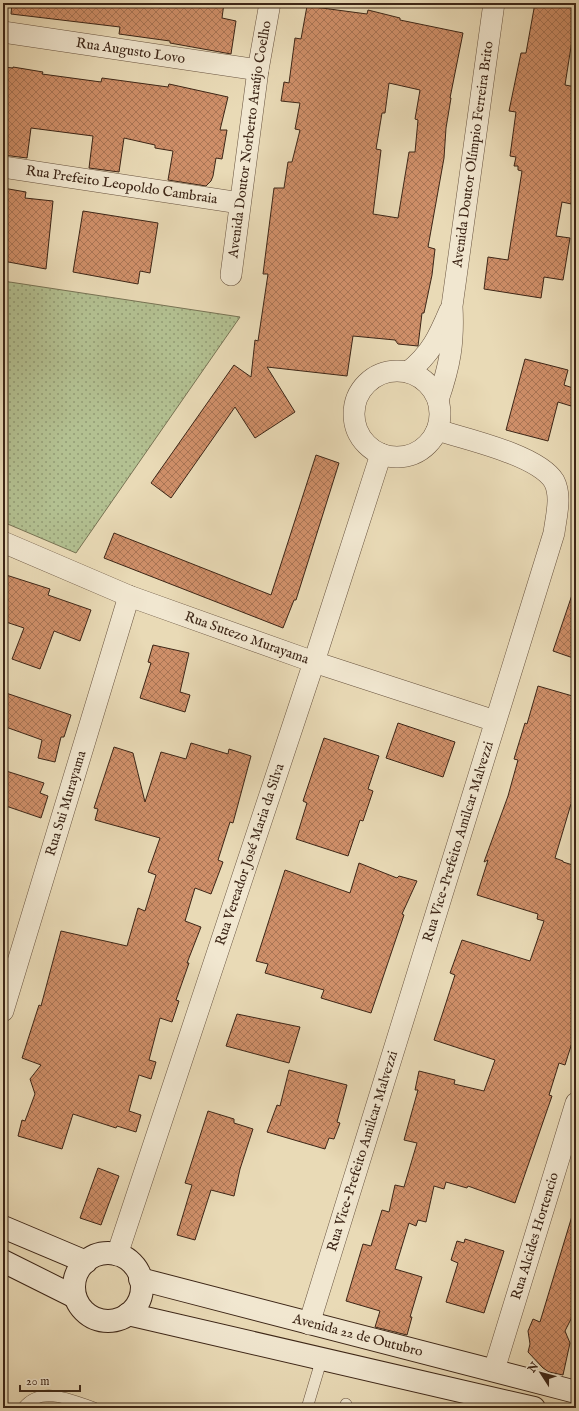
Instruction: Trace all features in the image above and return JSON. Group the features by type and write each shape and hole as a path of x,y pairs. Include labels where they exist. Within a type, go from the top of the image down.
{"street":[{"name":"Avenida Doutor Norberto Araújo Coelho","path":"231,275 258,70 270,3"},
{"name":"Avenida Doutor Olímpio Ferreira Brito","path":"438,400 452,353 452,306 494,3"},
{"name":"Rua Augusto Lovo","path":"3,32 258,70"},
{"name":"Rua Prefeito Leopoldo Cambraia","path":"3,166 240,203"},
{"name":"Avenida Doutor Olímpio Ferreira Brito","path":"408,372 425,357 432,348 452,306"},
{"path":"393,370 408,372 421,377 432,388 438,400 440,415 437,430 430,441 420,450 408,455 394,457 381,454 369,446 360,435 355,422 354,407 359,394 368,382 380,374 393,370"},
{"name":"Rua Vice-Prefeito Amilcar Malvezzi","path":"309,1324 554,533 558,497 554,482 544,470 520,457 437,430"},
{"name":"Rua Vereador José Maria da Silva","path":"118,1255 314,662 381,454"},
{"name":"Rua Sutezo Murayama","path":"3,542 129,596 314,662 495,721"},
{"name":"Rua Sui Murayama","path":"3,1011 129,596"},
{"name":"Rua Alcides Hortencio","path":"494,1370 576,1103"},
{"path":"3,1227 86,1262"},
{"path":"104,1254 118,1255 130,1261 140,1279 140,1295 138,1302 128,1314 112,1321 95,1318 85,1312 75,1297 74,1286 77,1274 86,1262 104,1254"},
{"path":"3,1261 75,1297"},
{"name":"Avenida 22 de Outubro","path":"140,1279 576,1392"},
{"name":"Avenida 22 de Outubro","path":"128,1314 322,1358 474,1401 534,1408"}],"lane":[{"path":"308,1408 322,1358"},
{"path":"23,1408 32,1399 43,1395 71,1400 94,1408"}],"green space":[{"path":"3,281 240,317 76,553 3,522"}],"building":[{"path":"12,3 224,3 222,18 236,21 231,54 170,43 170,41 119,34 120,27 11,14"},
{"path":"535,3 575,3 573,14 576,15 565,85 576,87 576,205 562,202 556,236 570,238 563,280 544,277 541,298 484,289 488,257 508,260 522,171 518,170 518,166 514,166 516,157 510,156 516,112 509,111 521,53 526,53"},
{"path":"307,6 367,14 368,10 400,18 400,20 463,33 450,98 444,158 428,247 435,249 432,275 424,313 422,313 418,346 398,344 395,340 353,336 347,376 267,367 295,412 255,438 235,407 171,498 151,483 234,365 251,377 255,340 258,341 268,274 263,274 274,188 284,188 288,162 292,162 300,130 295,129 300,103 281,101 284,82 289,83 295,38 301,39","holes":["389,83 420,90 415,119 418,120 415,152 409,152 398,218 373,214 381,150 376,149 382,113 385,113"]},
{"path":"3,67 13,67 43,72 42,74 101,82 102,78 168,87 169,84 228,97 220,130 227,130 222,159 216,158 213,176 211,181 206,186 168,180 173,151 155,148 155,145 124,138 119,172 89,168 93,136 31,128 27,158 3,155"},
{"path":"3,188 26,192 25,198 53,201 46,269 3,261"},
{"path":"83,211 158,223 150,273 140,271 138,284 73,272"},
{"path":"525,359 568,370 564,385 576,389 571,406 558,402 548,441 506,430"},
{"path":"316,455 339,463 296,600 294,600 283,628 104,558 114,533 271,595"},
{"path":"3,574 50,589 48,595 91,610 80,641 54,631 40,669 12,659 24,628 3,621"},
{"path":"573,592 576,593 576,659 553,651"},
{"path":"153,645 189,653 180,692 190,695 185,712 140,698 151,663 148,662"},
{"path":"538,686 576,697 576,806 571,804 555,858 576,866 576,1030 565,1065 559,1063 549,1095 552,1096 515,1203 468,1186 467,1188 446,1182 444,1189 434,1186 426,1222 418,1220 416,1226 409,1223 395,1269 422,1277 410,1317 412,1317 407,1335 375,1327 380,1311 346,1301 363,1244 371,1246 382,1210 389,1212 395,1185 404,1187 417,1143 404,1140 418,1090 415,1090 419,1071 455,1080 454,1084 484,1091 495,1060 434,1040 455,975 450,973 462,940 530,961 544,921 537,919 538,914 477,895 488,860 484,862 508,796 518,760 514,759 525,723 527,724"},
{"path":"3,692 71,715 64,737 61,737 55,762 38,758 42,740 3,726"},
{"path":"398,723 455,742 443,777 386,758"},
{"path":"324,738 379,756 368,789 373,791 363,821 360,820 348,856 296,839 307,803 303,801"},
{"path":"191,743 228,754 229,749 251,756 233,823 230,822 218,860 223,862 211,894 195,888 185,921 201,927 187,963 189,963 176,1000 179,1001 172,1022 160,1018 149,1060 156,1062 151,1079 139,1075 129,1111 141,1115 136,1132 117,1126 116,1128 73,1114 62,1149 18,1136 22,1120 25,1121 35,1094 30,1079 41,1065 22,1058 39,1005 41,1006 61,931 127,946 138,908 145,911 156,875 148,872 160,838 95,820 98,809 94,808 114,747 133,753 145,802 161,752 186,759"},
{"path":"3,770 44,783 40,793 48,796 41,818 3,805"},
{"path":"359,863 397,878 399,876 417,881 402,914 404,915 371,1013 321,998 324,990 265,973 268,964 256,961 285,870 350,893"},
{"path":"237,1014 300,1027 289,1063 226,1046"},
{"path":"289,1070 347,1085 337,1122 340,1123 334,1139 329,1138 325,1149 267,1132 277,1105 280,1106"},
{"path":"208,1111 234,1119 234,1123 253,1129 240,1169 234,1196 211,1190 195,1240 177,1235 192,1185 185,1183"},
{"path":"98,1168 119,1176 101,1225 80,1218"},
{"path":"572,1216 576,1217 576,1309 565,1331 570,1343 563,1375 549,1372 543,1368 528,1352 530,1344 528,1331 533,1319 540,1322"},
{"path":"465,1239 504,1251 484,1313 446,1302 458,1263 451,1260 457,1241 464,1243"}]}
